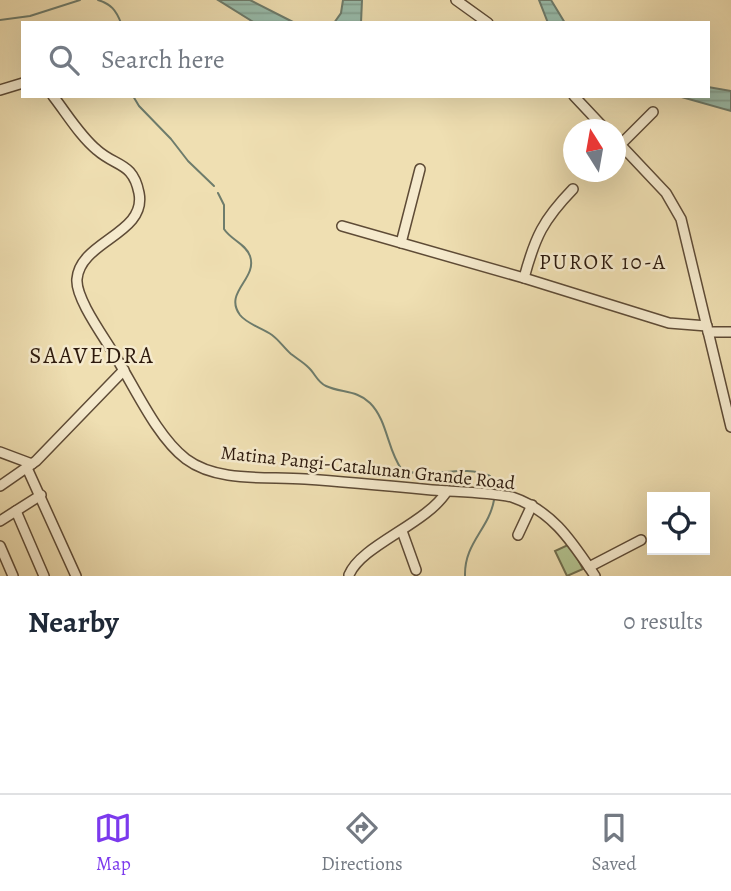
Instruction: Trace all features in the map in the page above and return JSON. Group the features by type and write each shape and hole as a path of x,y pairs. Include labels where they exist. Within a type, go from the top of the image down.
{"street":[{"path":"456,0 485,21"},
{"path":"0,90 21,84"},
{"name":"Matina Pangi-Catalunan Grande Road","path":"55,98 97,150 129,169 139,191 140,204 136,215 91,254 77,280 84,303 177,452 188,461 231,475 499,495 532,505 561,528 592,572"},
{"path":"576,98 596,119"},
{"path":"626,136 653,112"},
{"path":"626,151 666,193 684,228 731,427"},
{"path":"401,243 420,169"},
{"path":"524,278 538,233 551,213 573,189"},
{"path":"342,226 669,323 731,332"},
{"path":"0,486 30,466 124,370"},
{"path":"0,452 30,466 76,576"},
{"path":"349,575 360,559 402,531 439,502 447,491"},
{"path":"0,521 41,495"},
{"path":"518,535 532,505"},
{"path":"16,511 44,576"},
{"path":"402,531 415,570"},
{"path":"592,572 641,540"},
{"path":"1,550 13,576"}],"green space":[{"path":"570,544 583,569 567,576 555,551"}],"shaded area":[{"path":"218,0 250,0 291,21 252,21"},
{"path":"343,0 362,0 361,21 335,21 341,13"},
{"path":"539,0 551,0 564,21 547,21"},
{"path":"710,87 731,91 731,111 685,98 710,98"}],"waterway":[{"path":"0,20 30,16 80,0"},
{"path":"98,0 113,8 120,21"},
{"path":"134,98 188,161 214,186"},
{"path":"218,193 224,205 224,229 250,256 249,272 236,299 240,315 275,337 323,384 360,396 370,403 380,418 402,470 413,473 479,472 490,476 494,488"},
{"path":"465,576 468,554 494,500"}],"district":[{"name":"PUROK 10-A","path":"603,262"},
{"name":"SAAVEDRA","path":"92,355"}]}
